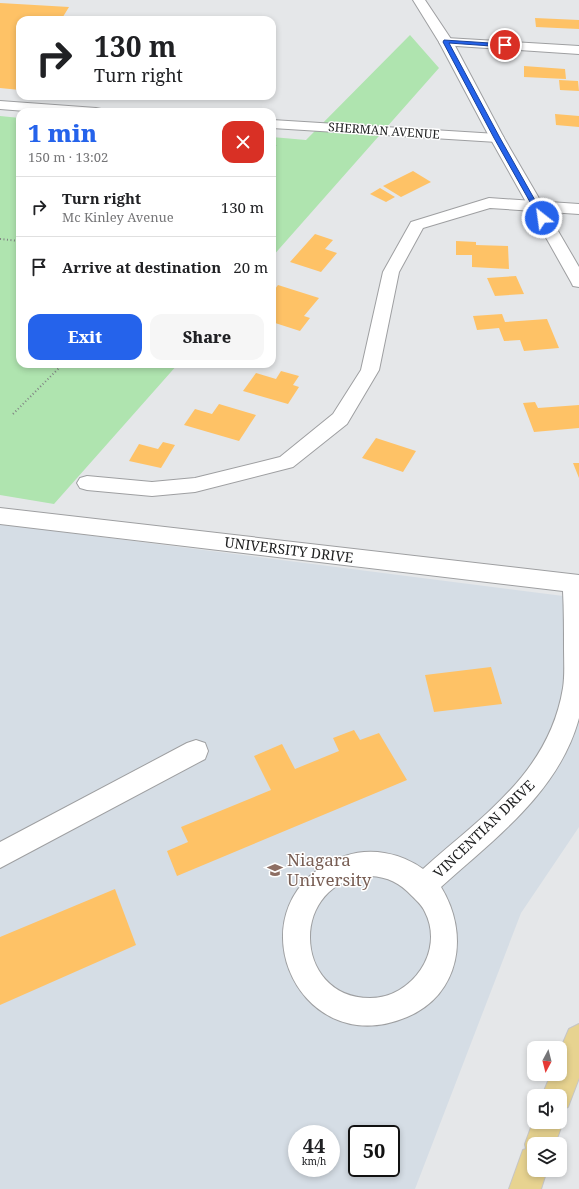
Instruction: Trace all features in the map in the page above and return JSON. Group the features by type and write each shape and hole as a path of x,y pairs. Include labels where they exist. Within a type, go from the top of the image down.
{"main road":[{"path":"560,1089 579,1039"},
{"path":"524,1189 528,1177"}],"street":[{"path":"419,0 446,42 497,138 579,282"},
{"path":"446,42 579,50"},
{"path":"0,106 32,108"},
{"name":"SHERMAN AVENUE","path":"276,124 497,138"},
{"path":"87,483 152,489 195,485 286,462 340,419 370,370 391,272 417,225 489,203 579,208"},
{"name":"UNIVERSITY DRIVE","path":"0,516 577,584"},
{"name":"VINCENTIAN DRIVE","path":"422,887 521,798 540,774 555,750 565,725 574,688 576,665 577,584"},
{"path":"0,856 196,751"},
{"name":"VINCENTIAN DRIVE","path":"359,864 382,865 404,873 422,887 436,906 444,928 444,951 438,973 424,992 404,1005 381,1012 356,1010 333,1001 314,985 301,964 294,941 296,918 304,898 318,881 338,869 359,864"}],"path":[{"path":"0,239 16,240"},
{"path":"13,414 59,368"}],"shaded area":[{"name":"Niagara University","path":"0,524 579,598 579,827 521,913 415,1189 0,1189"}],"green space":[{"path":"410,35 439,68 276,252 276,137 306,140"},
{"path":"0,116 16,118 16,368 174,368 54,504 0,495"}],"building":[{"path":"0,3 69,7 63,16 16,16 16,90 0,88"},
{"path":"535,18 579,20 579,29 536,27"},
{"path":"524,66 565,69 566,79 524,77"},
{"path":"559,80 578,81 579,91 560,90"},
{"path":"555,114 579,116 579,127 556,125"},
{"path":"413,171 431,182 401,197 383,186"},
{"path":"380,188 395,197 386,202 370,194"},
{"path":"315,234 333,240 325,249 337,253 321,272 290,262"},
{"path":"456,241 476,242 476,245 508,246 509,269 472,267 472,255 456,255"},
{"path":"516,276 524,294 495,296 487,278"},
{"path":"278,285 319,298 304,316 310,318 300,331 276,323 276,288"},
{"path":"502,314 505,322 547,319 559,348 524,351 520,340 504,341 499,328 477,330 473,316"},
{"path":"281,371 299,376 293,385 299,387 288,404 243,391 256,373 276,379"},
{"path":"535,402 538,408 579,405 579,428 534,432 523,403"},
{"path":"219,404 256,415 239,441 184,425 195,409 212,414"},
{"path":"376,438 416,451 403,472 362,458"},
{"path":"163,442 175,445 161,468 129,461 139,444 158,449"},
{"path":"573,463 579,463 579,478"},
{"path":"491,667 502,704 434,712 425,675"},
{"path":"354,730 360,740 379,733 407,780 177,876 167,851 188,842 181,827 271,790 254,756 282,744 295,769 339,751 333,738"},
{"path":"115,889 136,945 0,1005 0,937"}],"place":[{"name":"Niagara University","path":"275,870"}],"route":[{"path":"505,45 446,42 542,218"}]}
